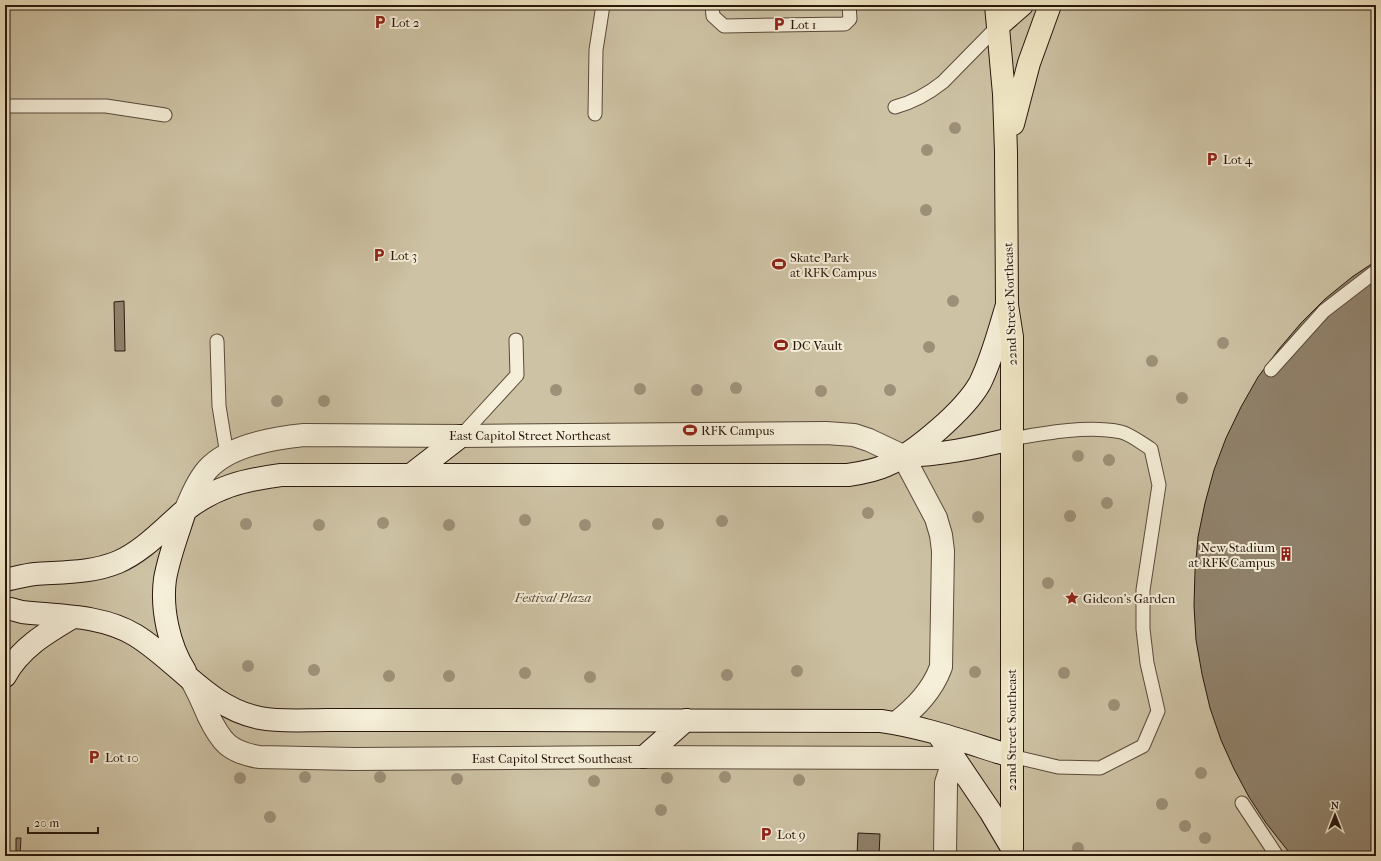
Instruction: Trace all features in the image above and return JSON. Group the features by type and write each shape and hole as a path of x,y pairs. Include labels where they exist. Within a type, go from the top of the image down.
{"main road":[{"path":"998,15 1022,5"},
{"path":"1006,152 1024,79 1050,5"},
{"name":"22nd Street Northeast","path":"998,15 1004,94 1006,152 1007,305 1012,337 1011,604"},
{"name":"East Capitol Street Northeast","path":"5,580 33,574 63,573 92,569 118,562 138,550 185,511 214,492 229,485 262,477 281,475 412,474 861,474 888,465 903,456 944,425 973,393 980,383 989,360 1007,305"},
{"name":"East Capitol Street Northeast","path":"185,511 197,484 207,470 216,462 227,455 267,441 304,435 461,436 839,433 854,435 869,440 903,456"},
{"path":"412,474 461,436"},
{"path":"896,723 925,695 938,676 942,658 942,544 939,528 926,498 903,456 922,456 959,451 1011,439"},
{"path":"185,511 172,550 165,579 164,595 168,628 173,645 179,662 192,681"},
{"name":"22nd Street Southeast","path":"1011,604 1012,852"},
{"name":"East Capitol Street Southeast","path":"5,609 106,622 127,631 145,642 212,698 243,714 260,718 277,720 881,721 896,723 938,734 1011,756"},
{"path":"5,676 13,662 31,644 72,617"},
{"name":"East Capitol Street Southeast","path":"192,681 217,734 225,743 236,751 246,755 259,757 354,759 644,757 954,758"},
{"path":"644,757 686,720"},
{"path":"938,734 990,811 1012,852"},
{"path":"945,856 946,783 954,758"}],"lane":[{"path":"595,114 596,50 603,5"},
{"path":"712,5 713,16 724,26 845,24 850,18 849,5"},
{"path":"895,107 910,103 924,96 943,82 998,15"},
{"path":"5,106 106,106 165,115"},
{"path":"1271,370 1324,311 1376,271"},
{"path":"461,436 517,375 516,340"},
{"path":"217,341 219,406 227,455"},
{"path":"1011,439 1068,431 1099,430 1123,432 1151,449 1159,485 1144,590 1144,629 1147,663 1158,711 1144,746 1100,768 1058,767 1011,756"},
{"path":"1242,804 1277,856"}],"green space":[{"name":"RFK Campus","path":"5,5 1376,5 1376,856 5,856"}],"building":[{"name":"New Stadium at RFK Campus","path":"1376,261 1376,856 1292,856 1266,823 1249,797 1221,740 1210,708 1196,640 1194,606 1198,537 1214,470 1226,438 1258,377 1301,323 1325,299 1352,277"},
{"path":"124,301 125,351 115,351 114,302"},
{"path":"858,833 880,834 879,856 857,856"},
{"path":"16,838 21,838 20,856 16,856"}],"place":[{"name":"Lot 2","path":"380,22"},
{"name":"Lot 1","path":"779,24"},
{"name":"Lot 4","path":"1212,159"},
{"name":"Lot 3","path":"379,255"},
{"name":"Skate Park at RFK Campus","path":"779,264"},
{"name":"DC Vault","path":"781,345"},
{"name":"RFK Campus","path":"690,430"},
{"name":"New Stadium at RFK Campus","path":"1286,554"},
{"name":"Gideon's Garden","path":"1072,598"},
{"name":"Lot 10","path":"94,757"},
{"name":"Lot 9","path":"766,834"}],"park label":[{"name":"Festival Plaza","path":"553,597"}]}
